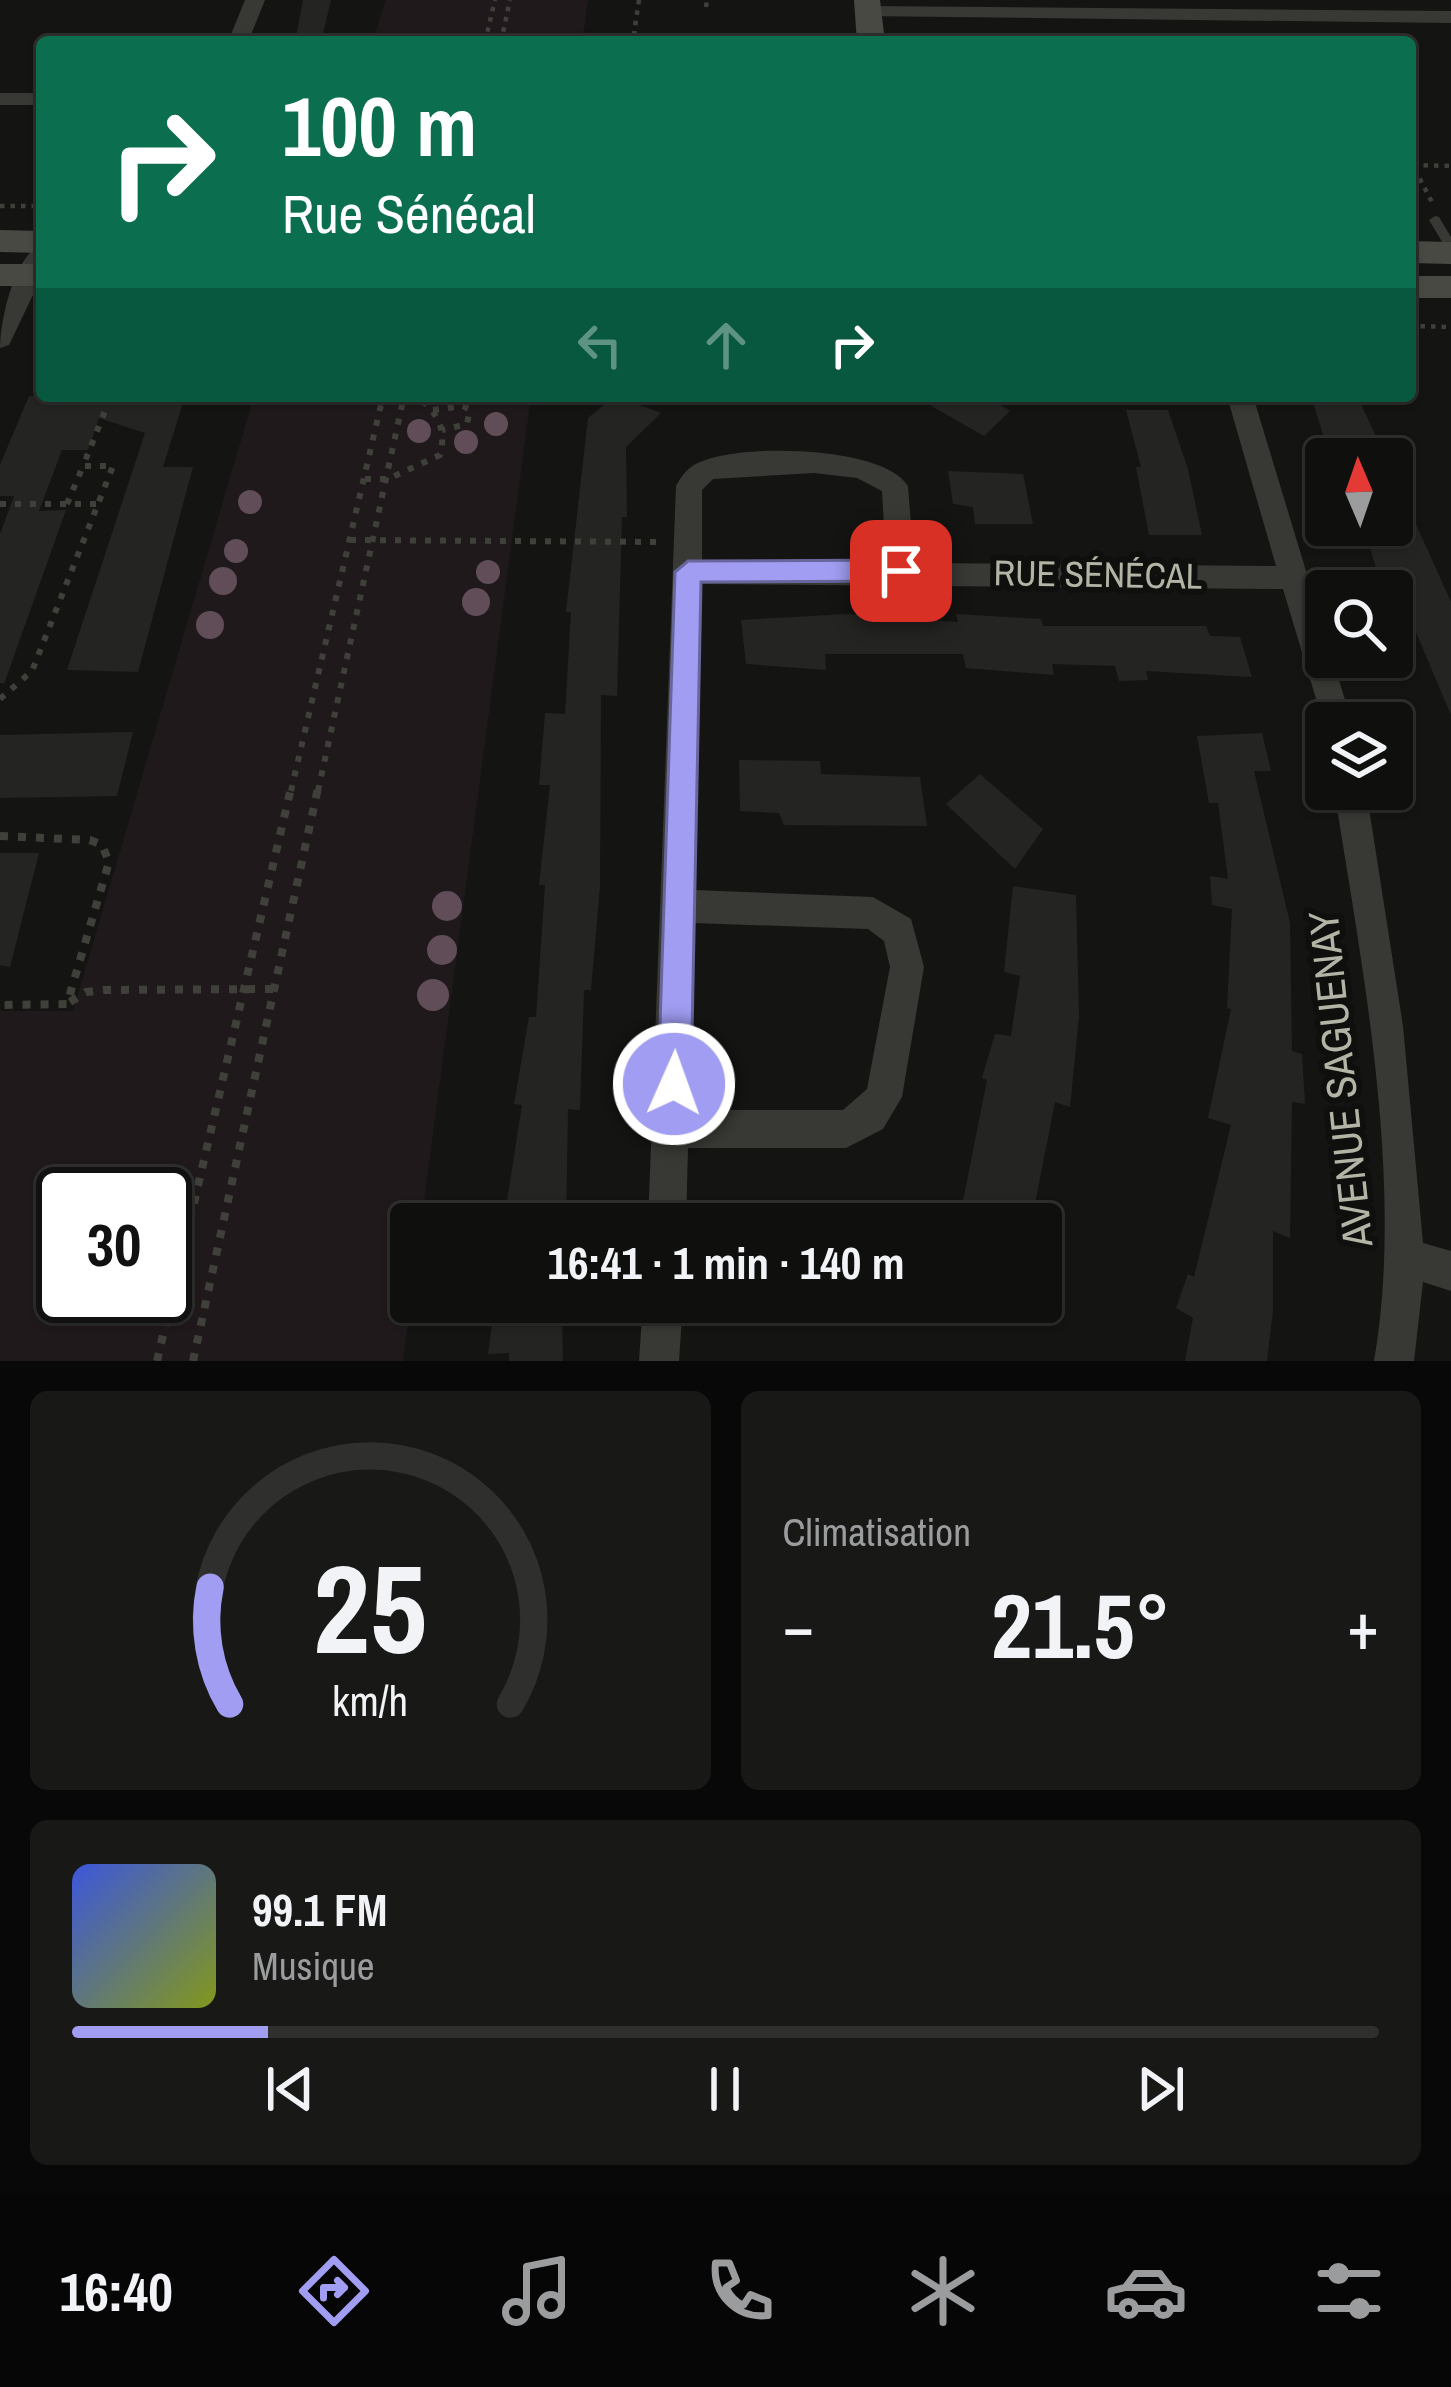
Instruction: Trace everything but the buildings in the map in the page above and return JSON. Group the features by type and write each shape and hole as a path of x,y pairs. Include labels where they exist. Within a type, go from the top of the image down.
{"main road":[{"path":"868,6 870,36"},
{"path":"0,241 36,242"},
{"path":"1416,252 1451,250"},
{"path":"1416,287 1451,287"}],"street":[{"path":"240,36 255,0"},
{"path":"868,6 1365,8 1451,17"},
{"path":"0,99 36,99"},
{"path":"0,339 29,269"},
{"path":"1242,402 1330,702"},
{"path":"668,1203 689,485 704,472 724,465 856,466 880,472 895,487 901,571"},
{"name":"RUE SÉNÉCAL","path":"688,572 1295,578"},
{"name":"AVENUE SAGUENAY","path":"1354,810 1380,968 1404,1208 1401,1325 1394,1361"},
{"path":"673,1129 847,1129 870,1116 884,1096 907,967 899,931 872,913 680,906"},
{"path":"1404,1257 1451,1271"},
{"path":"659,1361 662,1323"}],"lane":[{"path":"1435,220 1451,250"}],"path":[{"path":"486,36 495,0"},
{"path":"502,36 510,0"},
{"path":"639,0 634,33 642,36"},
{"path":"1416,163 1451,166"},
{"path":"1416,173 1435,220"},
{"path":"0,206 36,206"},
{"path":"1416,326 1451,327"},
{"path":"67,504 109,402"},
{"path":"158,1361 382,402"},
{"path":"193,1361 403,402"},
{"path":"365,479 388,478 440,455 445,444 442,430 434,410 424,402"},
{"path":"434,410 463,406 470,410 467,424 442,430"},
{"path":"0,699 32,671 113,466 82,466"},
{"path":"0,505 98,504"},
{"path":"350,540 664,542"},
{"path":"0,836 90,840 108,854 68,1004"},
{"path":"0,1005 68,1004 86,992 104,989 275,989"}],"shaded area":[{"path":"386,0 588,0 583,36 374,36"},
{"path":"252,402 530,402 424,1203 390,1203 390,1323 408,1323 403,1361 0,1361 0,1011 73,1011"}],"route":[{"path":"674,1084 688,572 901,571"}]}
